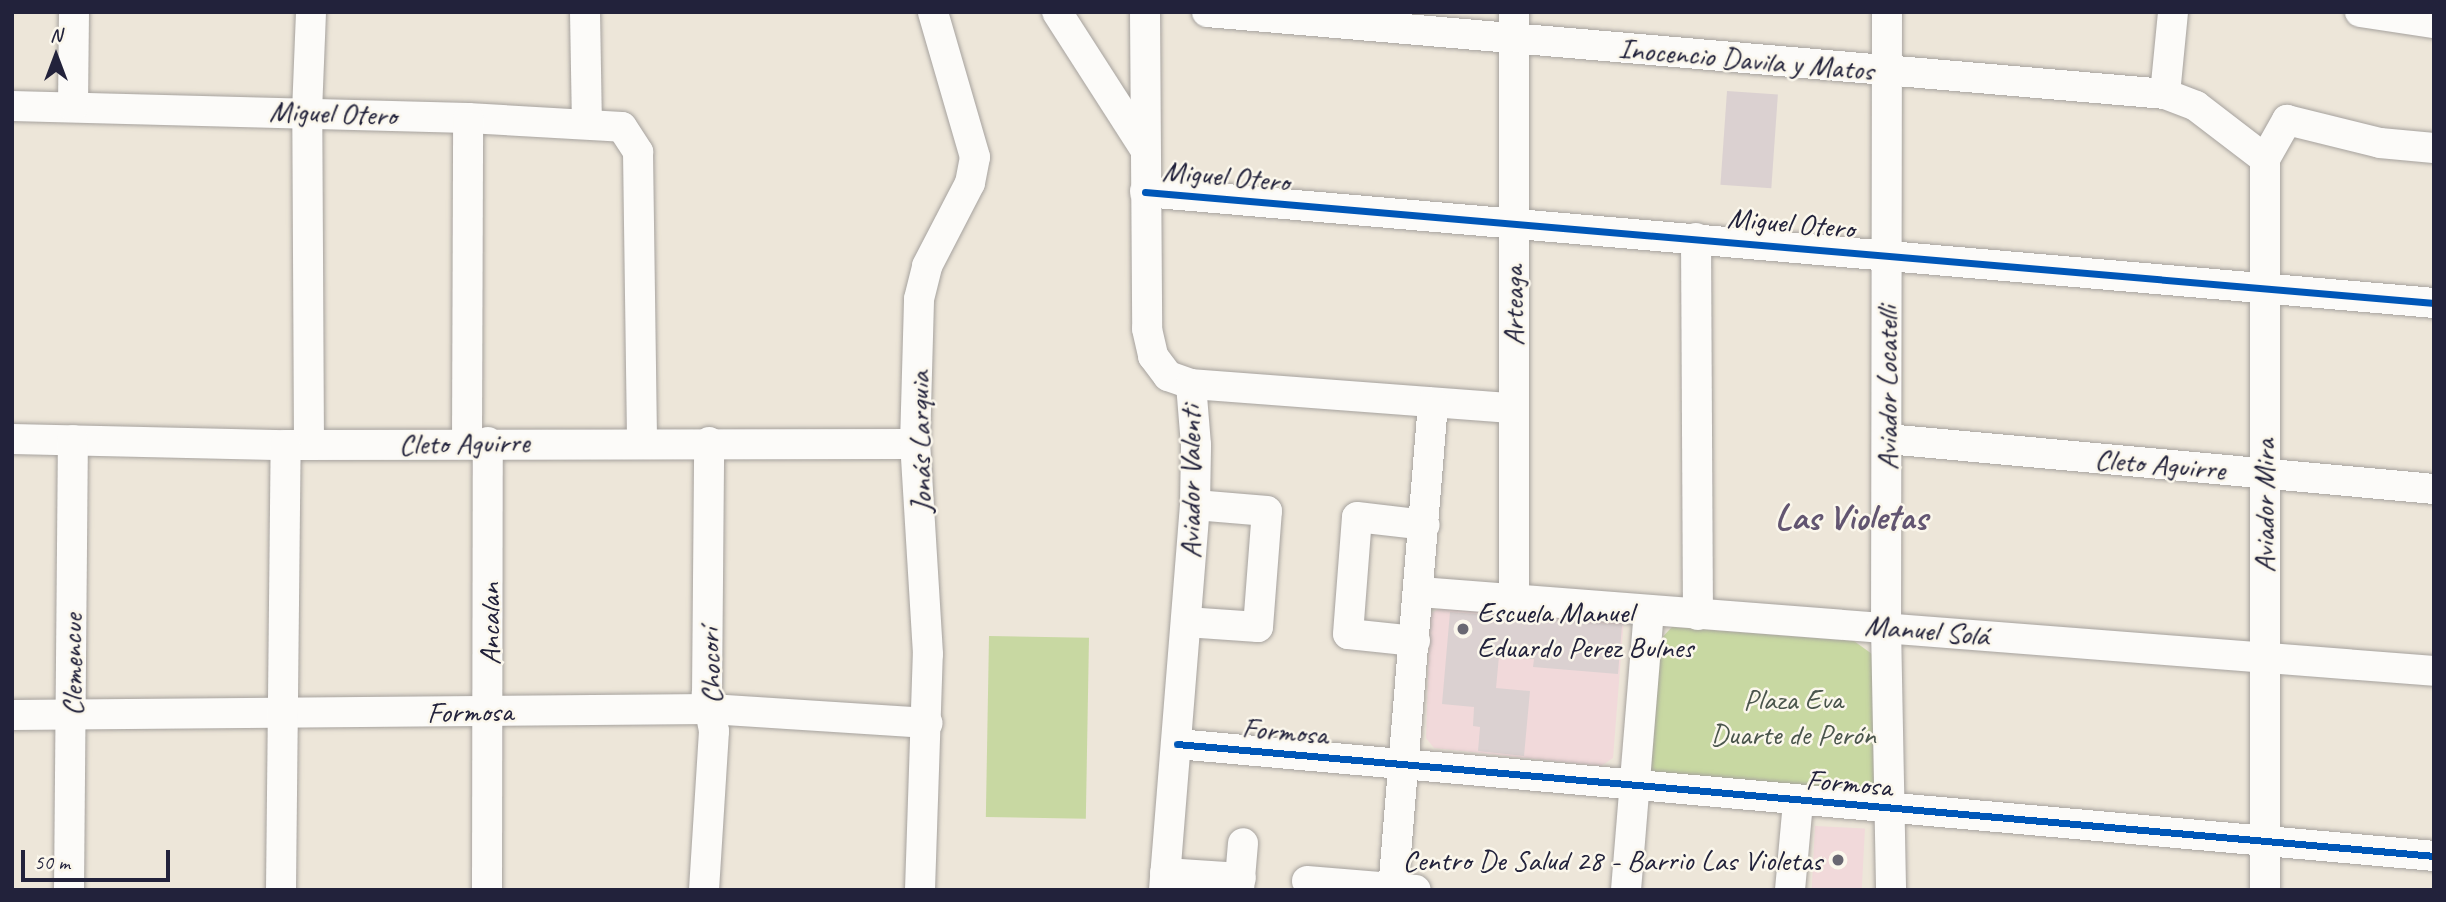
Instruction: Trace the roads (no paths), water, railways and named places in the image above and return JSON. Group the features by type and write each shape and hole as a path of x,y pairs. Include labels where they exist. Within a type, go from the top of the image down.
{"street":[{"path":"73,107 74,12"},
{"path":"281,890 282,716 297,445 311,12"},
{"path":"585,12 587,123"},
{"name":"Jonás Larquia","path":"920,890 928,723 926,585 915,444 922,278 970,183 975,157 933,12"},
{"path":"1057,12 1145,149"},
{"name":"Aviador Valenti","path":"1145,12 1144,192 1149,343 1168,376 1191,384 1195,505 1164,881"},
{"name":"Inocencio Davila y Matos","path":"1207,12 1513,25 1886,72 2165,94 2196,106 2265,159"},
{"name":"Aviador Locatelli","path":"1887,12 1886,626 1891,890"},
{"path":"2165,94 2173,12"},
{"path":"2360,12 2434,23"},
{"name":"Arteaga","path":"1513,25 1514,599"},
{"name":"Miguel Otero","path":"12,106 307,112 587,123 622,127 638,152 642,443"},
{"name":"Ancalan","path":"468,118 477,442 489,712 487,890"},
{"name":"Aviador Mira","path":"2265,890 2262,290 2265,159 2281,126 2296,120 2379,143 2434,148"},
{"name":"Miguel Otero","path":"1144,192 2434,303"},
{"path":"1696,238 1698,615"},
{"path":"1191,384 1513,408"},
{"path":"1322,884 1400,889 1403,765 1420,592 1433,403"},
{"name":"Cleto Aguirre","path":"12,439 297,445 477,442 915,444"},
{"name":"Cleto Aguirre","path":"1887,439 2434,489"},
{"name":"Clemencue","path":"69,890 73,440"},
{"name":"Chocorí","path":"704,890 714,731 710,709 709,442"},
{"path":"1186,622 1258,627 1267,511 1195,505"},
{"path":"1415,641 1348,634 1357,517 1424,525"},
{"name":"Manuel Solá","path":"1420,592 1698,615 1886,626 2434,671"},
{"path":"1626,890 1649,611"},
{"name":"Formosa","path":"12,715 282,716 710,709 928,723"},
{"name":"Formosa","path":"1177,744 1634,788 2434,856"},
{"path":"1790,890 1798,802"},
{"path":"1164,881 1240,884 1243,843"}],"place":[{"name":"Escuela Manuel Eduardo Perez Bulnes","path":"1463,629"},
{"name":"Centro De Salud 28 - Barrio Las Violetas","path":"1838,860"}],"district":[{"name":"Las Violetas","path":"1851,517"}],"park label":[{"name":"Plaza Eva Duarte de Perón","path":"1793,716"}]}
